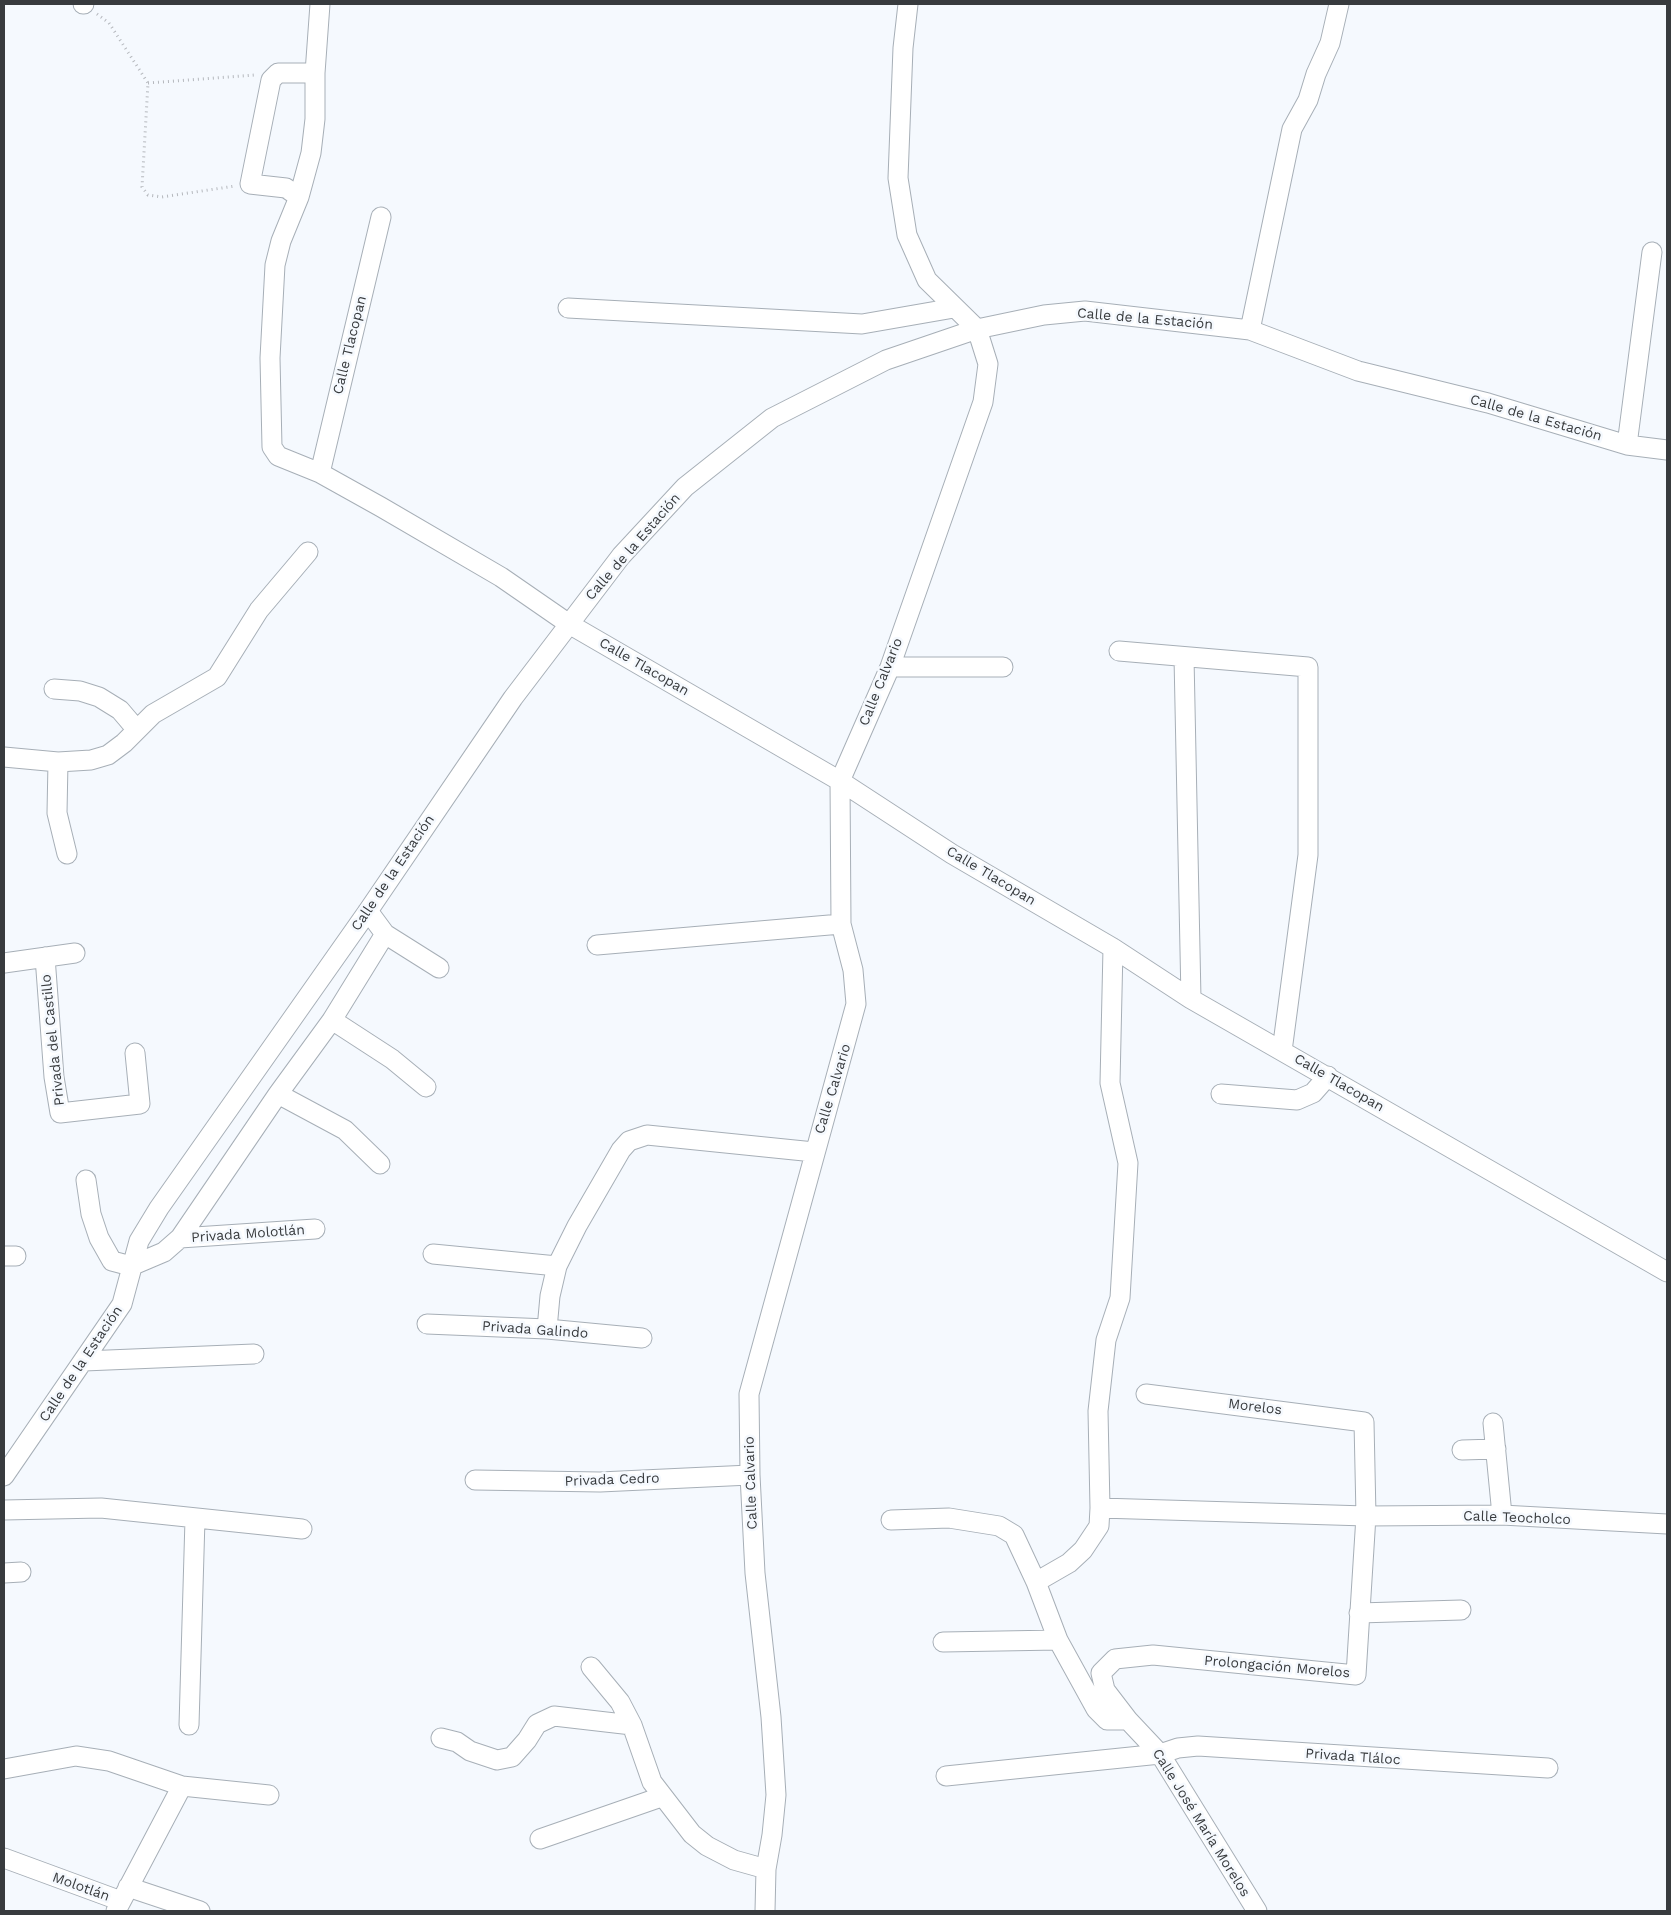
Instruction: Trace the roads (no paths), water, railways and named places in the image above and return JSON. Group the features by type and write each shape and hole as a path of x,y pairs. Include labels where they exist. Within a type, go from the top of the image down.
{"street":[{"path":"315,73 278,73 271,80 250,184 286,188 299,197 311,153 315,119 315,73 320,4"},
{"path":"908,4 903,48 898,178 907,235 927,280 977,329"},
{"path":"1250,330 1292,129 1308,100 1316,74 1330,43 1339,4"},
{"name":"Calle Tlacopan","path":"299,197 281,241 275,265 270,358 272,447 278,456 320,473 381,507 501,578 569,624 840,781 952,854 1113,948 1191,999 1667,1272"},
{"name":"Calle Tlacopan","path":"320,473 381,217"},
{"path":"1627,445 1652,252"},
{"path":"568,308 862,324 954,308"},
{"name":"Calle de la Estación","path":"4,1476 122,1304 139,1241 159,1208 368,911 513,698 621,556 685,487 772,418 886,360 977,329 1044,315 1085,311 1250,330 1358,371 1488,403 1627,445 1667,450"},
{"name":"Calle Calvario","path":"765,1911 766,1869 776,1795 771,1717 755,1573 750,1476 749,1394 856,1004 853,970 841,924 840,781 890,666 983,402 988,364 977,329"},
{"path":"4,757 58,762 91,760 108,755 153,714 218,677 259,610 308,552"},
{"path":"1119,651 1308,667 1308,855 1282,1051"},
{"path":"1184,657 1191,999"},
{"path":"890,666 1003,666"},
{"path":"54,689 80,691 99,697 120,710 137,730"},
{"path":"58,762 57,813 67,854"},
{"path":"368,911 385,934 439,968"},
{"path":"597,945 841,924"},
{"path":"86,1180 91,1214 99,1238 112,1260 131,1266 164,1252 180,1238 278,1094 332,1020 385,934"},
{"path":"1036,1582 1069,1563 1083,1550 1099,1526 1098,1411 1106,1340 1120,1298 1128,1163 1110,1083 1113,948"},
{"name":"Privada del Castillo","path":"4,962 75,953"},
{"name":"Privada del Castillo","path":"45,957 54,1077 60,1113 140,1104 136,1053"},
{"path":"332,1020 392,1059 426,1087"},
{"path":"1221,1094 1297,1100 1313,1093 1328,1076"},
{"path":"278,1094 345,1130 380,1164"},
{"path":"547,1329 550,1296 557,1266 577,1226 621,1150 629,1140 647,1135 814,1152"},
{"name":"Privada Molotlán","path":"180,1238 315,1229"},
{"path":"433,1254 557,1266"},
{"name":"Privada Galindo","path":"427,1324 547,1329 642,1338"},
{"path":"84,1361 254,1354"},
{"name":"Morelos","path":"1146,1394 1364,1422"},
{"name":"Prolongación Morelos","path":"1128,1720 1105,1690 1102,1672 1115,1659 1153,1655 1356,1675 1358,1613 1366,1516 1364,1422"},
{"path":"1493,1423 1502,1515"},
{"path":"1462,1450 1496,1449"},
{"name":"Privada Cedro","path":"475,1480 600,1482 750,1476"},
{"path":"4,1510 101,1508 302,1529"},
{"name":"Calle Teocholco","path":"1100,1508 1366,1516 1502,1515 1667,1524"},
{"path":"890,1520 949,1518 999,1526 1014,1535 1036,1582 1058,1640 1096,1709 1107,1720 1128,1720"},
{"path":"189,1725 194,1519"},
{"path":"1358,1613 1461,1610"},
{"path":"943,1642 1058,1640"},
{"path":"591,1667 620,1702 632,1724 652,1782 661,1797 692,1834 707,1846 734,1860 766,1869"},
{"path":"441,1738 458,1742 470,1751 498,1760 512,1757 527,1740 537,1724 554,1716 632,1724"},
{"name":"Calle José María Morelos","path":"1128,1720 1160,1754 1257,1911"},
{"name":"Privada Tláloc","path":"946,1776 1160,1754 1178,1748 1198,1746 1548,1768"},
{"path":"4,1769 76,1756 110,1761 182,1786 269,1795"},
{"name":"Molotlán","path":"4,1858 122,1900 182,1786"},
{"path":"540,1839 661,1797"},
{"path":"122,1900 200,1911"}]}
